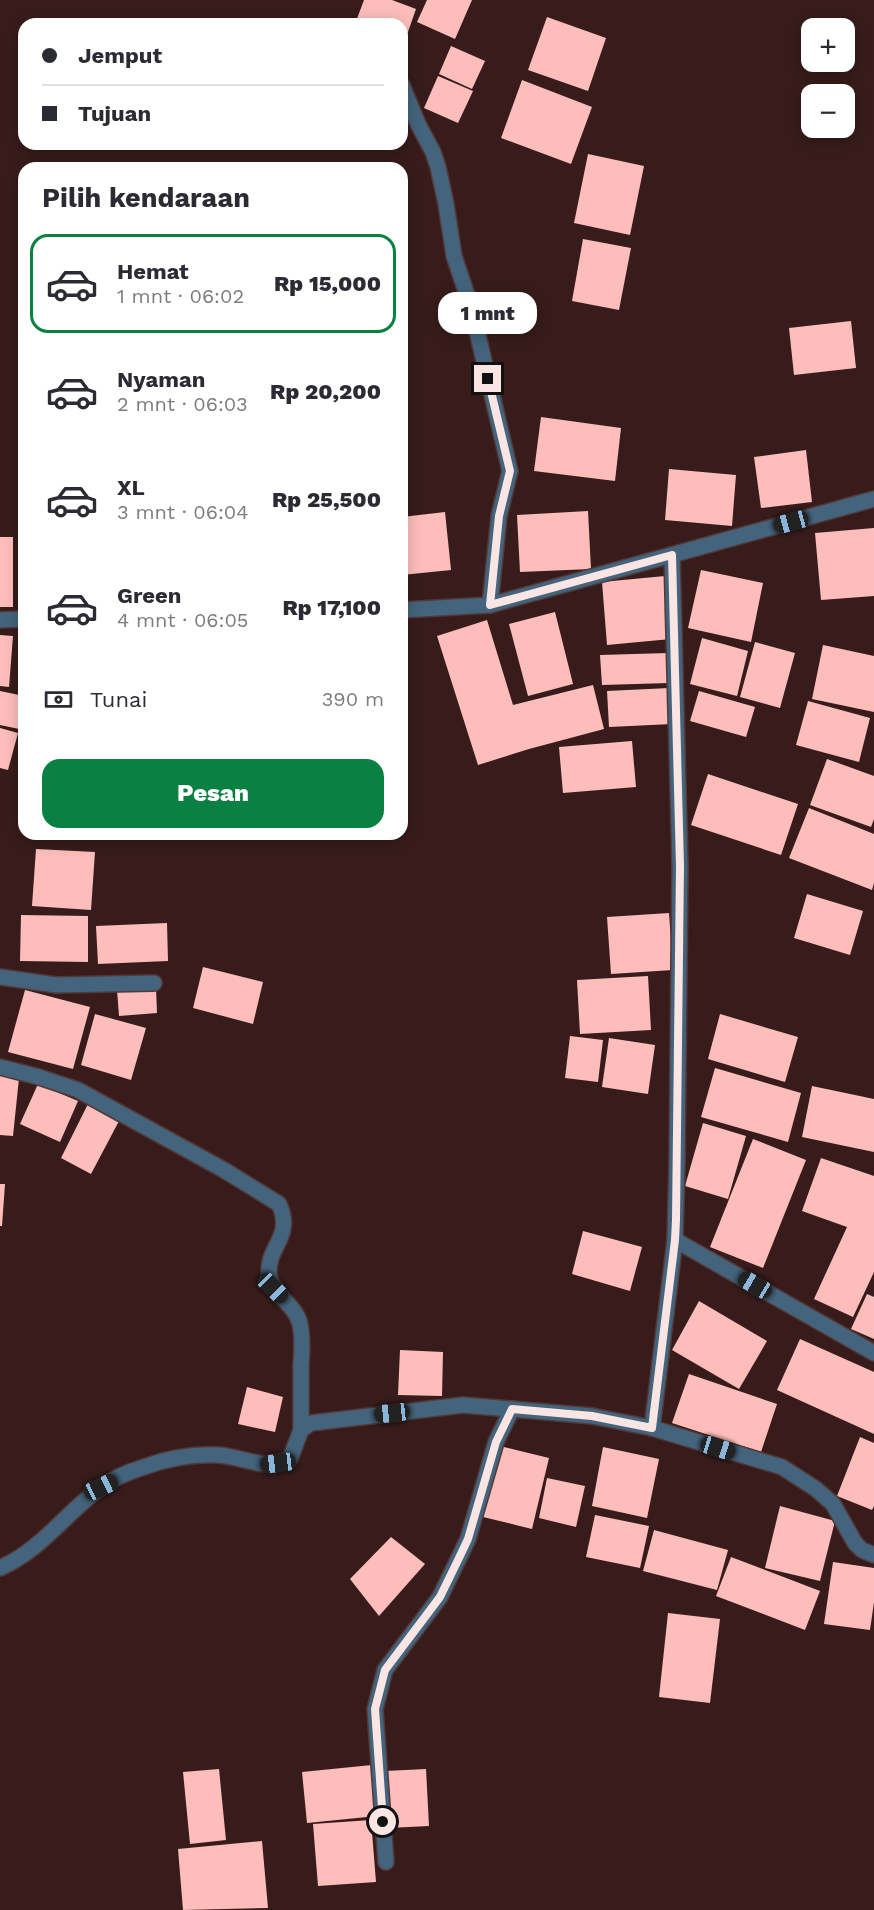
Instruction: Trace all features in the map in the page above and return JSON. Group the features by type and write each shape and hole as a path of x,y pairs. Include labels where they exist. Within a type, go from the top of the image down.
{"street":[{"path":"408,99 438,167 454,256 472,310 510,471 499,516 490,605"},
{"path":"408,610 490,605 874,499"},
{"path":"652,1428 675,1240 680,866 672,555"},
{"path":"0,620 18,620"},
{"path":"0,977 56,985 154,983"},
{"path":"0,1067 78,1090 224,1170 279,1204 285,1227 270,1262 269,1274 273,1288 294,1309 300,1322 302,1339 301,1430 290,1459 266,1465 219,1455 173,1459 140,1468 101,1487 19,1560 0,1568"},
{"path":"675,1240 874,1353"},
{"path":"301,1430 311,1423 322,1420 463,1406 592,1416 652,1428 782,1467 816,1489 833,1504 855,1543 862,1550 874,1555"},
{"path":"386,1862 375,1709 385,1670 440,1597 459,1558 468,1539 496,1442 512,1409"}],"building":[{"path":"364,0 392,0 416,9 408,32 408,18 357,18"},
{"path":"427,0 472,0 455,39 417,22"},
{"path":"547,17 606,38 588,91 528,70"},
{"path":"451,46 485,61 472,89 439,74"},
{"path":"438,76 473,91 458,123 424,108"},
{"path":"522,80 592,107 571,164 501,138"},
{"path":"588,154 644,166 630,235 574,223"},
{"path":"583,239 631,248 619,310 572,301"},
{"path":"851,321 856,368 794,375 789,328"},
{"path":"541,417 621,428 615,481 534,471"},
{"path":"806,450 812,502 761,508 754,457"},
{"path":"669,469 736,475 732,526 665,520"},
{"path":"588,511 591,569 520,572 517,515"},
{"path":"445,512 451,570 408,574 408,516"},
{"path":"874,528 874,596 821,600 815,533"},
{"path":"0,537 13,537 13,607 0,607"},
{"path":"701,570 763,583 751,642 688,628"},
{"path":"665,576 671,639 607,645 602,582"},
{"path":"555,612 573,684 528,696 509,624"},
{"path":"487,620 513,705 593,685 604,729 478,765 437,636"},
{"path":"0,635 13,636 9,687 0,686"},
{"path":"702,638 748,651 737,696 690,684"},
{"path":"755,642 795,653 780,708 740,697"},
{"path":"823,645 874,656 874,712 812,699"},
{"path":"668,653 669,683 602,685 600,655"},
{"path":"669,688 672,724 609,727 607,691"},
{"path":"0,691 18,695 18,729 0,725"},
{"path":"699,691 755,707 746,737 690,721"},
{"path":"808,701 870,718 859,762 796,745"},
{"path":"0,728 18,733 8,770 0,768"},
{"path":"632,741 636,787 563,793 559,747"},
{"path":"827,759 874,776 874,819 871,827 810,805"},
{"path":"708,774 798,804 781,855 691,825"},
{"path":"809,808 874,834 872,890 789,858"},
{"path":"36,849 95,852 91,910 32,906"},
{"path":"807,894 863,911 850,955 794,938"},
{"path":"669,913 673,970 611,974 607,917"},
{"path":"21,915 88,916 88,962 20,961"},
{"path":"167,923 168,961 98,964 96,926"},
{"path":"203,967 263,982 253,1024 193,1008"},
{"path":"648,976 651,1030 580,1034 577,980"},
{"path":"156,988 157,1013 119,1016 117,990"},
{"path":"25,990 90,1007 73,1069 8,1052"},
{"path":"95,1014 146,1028 131,1080 81,1065"},
{"path":"720,1014 798,1037 785,1082 708,1059"},
{"path":"570,1036 603,1040 598,1082 565,1078"},
{"path":"609,1038 655,1045 648,1094 602,1087"},
{"path":"715,1068 801,1093 788,1142 701,1117"},
{"path":"0,1075 19,1078 13,1136 0,1135"},
{"path":"38,1084 78,1101 60,1142 20,1124"},
{"path":"812,1086 874,1099 874,1152 802,1137"},
{"path":"88,1104 119,1121 91,1174 61,1158"},
{"path":"703,1123 746,1136 728,1199 685,1186"},
{"path":"753,1139 806,1160 763,1268 710,1247"},
{"path":"821,1158 874,1176 874,1272 853,1317 814,1299 847,1227 802,1211"},
{"path":"0,1184 5,1184 2,1226 0,1226"},
{"path":"583,1231 642,1247 630,1291 572,1274"},
{"path":"867,1294 874,1297 874,1339 851,1329"},
{"path":"699,1301 767,1341 739,1389 672,1350"},
{"path":"800,1339 874,1372 874,1434 777,1390"},
{"path":"400,1350 443,1352 442,1396 398,1395"},
{"path":"689,1374 777,1404 761,1452 672,1423"},
{"path":"247,1387 283,1397 275,1432 238,1424"},
{"path":"860,1437 874,1443 874,1506 872,1510 837,1496"},
{"path":"496,1445 549,1458 532,1529 479,1516"},
{"path":"603,1447 659,1459 647,1518 592,1506"},
{"path":"547,1478 585,1486 576,1527 539,1518"},
{"path":"780,1506 835,1521 820,1581 765,1568"},
{"path":"595,1515 649,1526 640,1568 586,1557"},
{"path":"654,1530 728,1550 717,1590 643,1571"},
{"path":"391,1537 425,1564 379,1616 350,1579"},
{"path":"731,1557 820,1591 805,1630 716,1596"},
{"path":"833,1562 874,1568 874,1602 870,1630 824,1624"},
{"path":"668,1613 720,1619 710,1703 659,1697"},
{"path":"372,1765 377,1816 307,1823 302,1772"},
{"path":"219,1769 226,1840 190,1844 183,1772"},
{"path":"426,1769 429,1826 388,1828 385,1771"},
{"path":"371,1820 376,1882 318,1886 313,1824"},
{"path":"262,1841 268,1908 183,1910 178,1849"}],"route":[{"path":"383,1822 375,1709 385,1670 440,1597 459,1558 468,1539 496,1442 512,1409 592,1416 652,1428 675,1240 680,866 672,555 490,605 499,516 510,471 488,379"}]}
